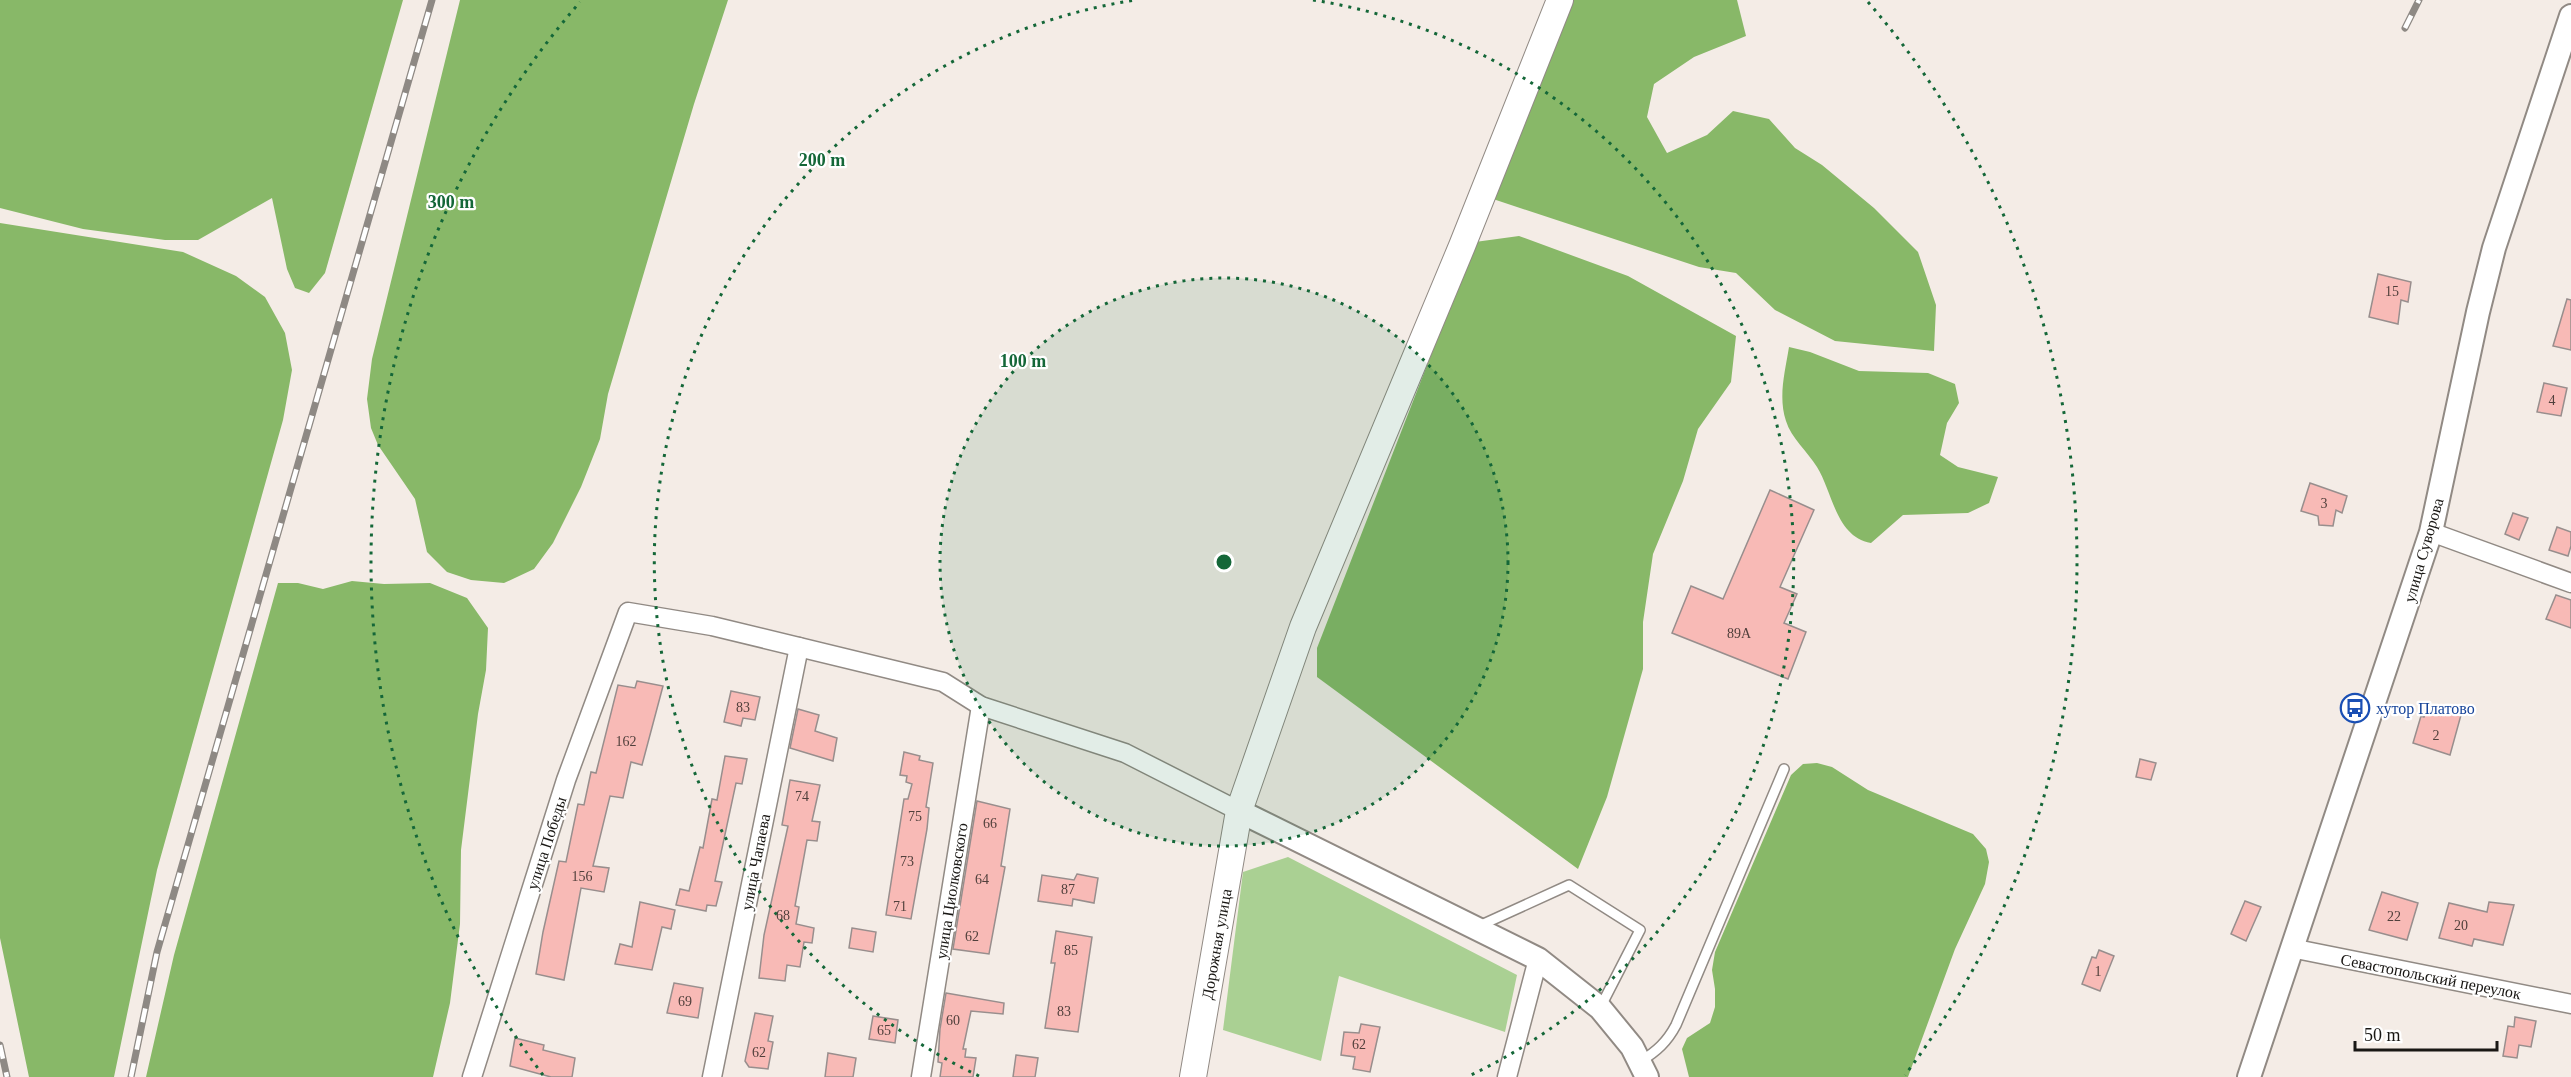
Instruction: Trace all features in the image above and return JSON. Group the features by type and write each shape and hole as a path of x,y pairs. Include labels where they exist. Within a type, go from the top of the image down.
{"main road":[{"name":"Дорожная улица","path":"1192,1077 1239,812 1303,627 1462,246 1560,0"}],"street":[{"name":"улица Суворова","path":"2249,1077 2431,532 2494,248 2571,16"},
{"path":"2431,532 2571,583"},
{"name":"улица Победы","path":"472,1077 566,780 628,612 712,626 799,647"},
{"path":"799,647 943,682 981,706 1125,753 1239,812 1538,959 1600,1008 1622,1033 1644,1069"},
{"name":"улица Чапаева","path":"711,1077 799,647"},
{"name":"улица Циолковского","path":"921,1077 981,706"},
{"name":"Севастопольский переулок","path":"2291,948 2571,1004"},
{"path":"1507,1077 1538,959"}],"lane":[{"path":"1644,1069 1676,1025 1784,769"},
{"path":"1475,928 1569,885 1640,930 1600,1008"}],"green space":[{"path":"0,0 403,0 325,273 309,293 295,288 287,269 272,198 198,240 165,240 83,229 0,208"},
{"path":"460,0 728,0 694,104 608,394 600,439 581,487 553,543 534,569 504,583 471,580 447,572 427,552 415,499 378,445 371,428 367,399 372,359"},
{"path":"1571,0 1737,0 1746,36 1694,57 1654,84 1647,117 1667,153 1707,135 1733,111 1769,119 1795,148 1822,165 1874,208 1918,252 1936,305 1934,351 1835,341 1775,310 1736,273 1699,267 1493,199"},
{"path":"0,223 183,252 236,276 265,297 285,333 292,370 283,420 157,870 114,1077 29,1077 0,938"},
{"path":"1519,236 1628,276 1736,336 1731,382 1698,429 1683,481 1653,554 1643,622 1643,669 1607,797 1578,869 1317,677 1317,648 1475,242"},
{"path":"1789,347 1810,352 1859,371 1928,373 1955,384 1959,403 1947,423 1940,455 1958,467 1998,477 1989,503 1968,513 1903,515 1871,543 1859,539 1850,532 1837,512 1817,467 1786,421 1782,394"},
{"path":"352,581 384,584 430,583 467,598 488,628 486,670 478,714 461,850 460,924 450,1003 433,1077 146,1077 174,955 278,583 298,583 323,589"},
{"path":"1817,763 1832,767 1868,790 1973,834 1986,849 1989,862 1985,884 1955,949 1908,1077 1689,1077 1682,1049 1687,1038 1710,1023 1715,1007 1712,970 1715,952 1791,775 1803,764"},
{"path":"1288,857 1517,975 1505,1032 1339,976 1321,1061 1223,1030 1243,872"}],"building":[{"path":"2378,274 2411,282 2408,302 2401,300 2398,324 2369,317"},
{"path":"2567,299 2571,300 2571,350 2553,346"},
{"path":"2544,383 2567,388 2561,416 2537,412"},
{"path":"2310,483 2347,496 2342,513 2336,510 2333,526 2319,525 2318,516 2301,511"},
{"path":"1770,490 1814,510 1780,587 1797,594 1784,623 1806,632 1788,679 1672,633 1691,586 1723,599"},
{"path":"2513,513 2528,518 2519,540 2505,534"},
{"path":"2557,527 2571,532 2568,556 2549,550"},
{"path":"2556,595 2571,600 2571,628 2546,619"},
{"path":"637,681 663,686 642,765 631,762 623,798 610,796 593,866 609,868 604,892 581,888 564,980 536,974 559,861 566,862 578,804 584,805 591,772 596,773 618,685 635,688"},
{"path":"731,691 760,697 755,720 743,718 741,726 724,722"},
{"path":"2429,704 2461,715 2450,755 2413,743 2421,716 2424,717"},
{"path":"798,709 819,715 815,731 837,738 833,761 790,748"},
{"path":"904,752 920,756 919,760 933,763 926,807 929,808 927,829 911,919 886,915 904,799 908,799 912,784 906,782 907,776 900,775"},
{"path":"725,756 747,759 742,784 736,783 715,881 722,882 716,906 707,905 706,911 676,905 680,889 689,891 700,847 703,848 712,799 717,800"},
{"path":"2140,759 2156,763 2151,780 2136,777"},
{"path":"790,780 820,785 812,821 820,822 817,841 807,840 795,906 799,907 796,924 814,928 812,943 804,942 800,967 787,965 785,981 759,978 764,935 788,826 782,825"},
{"path":"977,801 1010,809 1001,866 1005,867 989,954 953,949"},
{"path":"1077,874 1098,878 1094,903 1073,899 1072,906 1038,901 1042,875 1074,880"},
{"path":"2382,892 2418,903 2407,940 2369,930"},
{"path":"2245,901 2261,907 2246,941 2231,934"},
{"path":"640,902 675,910 671,929 662,927 652,970 615,964 620,944 632,947"},
{"path":"2489,902 2514,905 2503,945 2474,939 2472,946 2439,938 2449,903 2487,912"},
{"path":"852,928 876,932 873,952 849,948"},
{"path":"1056,931 1092,937 1078,1032 1045,1028 1055,963 1051,963"},
{"path":"2099,950 2114,956 2100,991 2082,984 2092,957 2096,958"},
{"path":"674,983 703,988 698,1018 667,1013"},
{"path":"946,993 1004,1003 1003,1014 971,1011 963,1049 966,1049 965,1057 976,1058 973,1077 940,1077 942,1063 938,1062 940,1029"},
{"path":"755,1013 773,1016 768,1041 773,1042 768,1069 749,1067 745,1061"},
{"path":"873,1016 898,1020 895,1043 869,1039"},
{"path":"2515,1017 2536,1021 2531,1047 2519,1045 2517,1058 2503,1056 2508,1026 2514,1027"},
{"path":"1361,1024 1380,1027 1370,1072 1353,1069 1355,1057 1341,1055 1344,1032 1359,1033"},
{"path":"515,1038 544,1045 543,1050 575,1058 572,1077 551,1077 510,1066"},
{"path":"828,1053 856,1058 853,1077 825,1077"},
{"path":"1016,1055 1038,1058 1035,1077 1013,1077"}],"railway":[{"path":"131,1077 157,952 432,0"},
{"path":"2405,28 2419,0"},
{"path":"0,1045 7,1077"}],"place":[{"name":"хутор Платово","path":"2355,708"}]}
